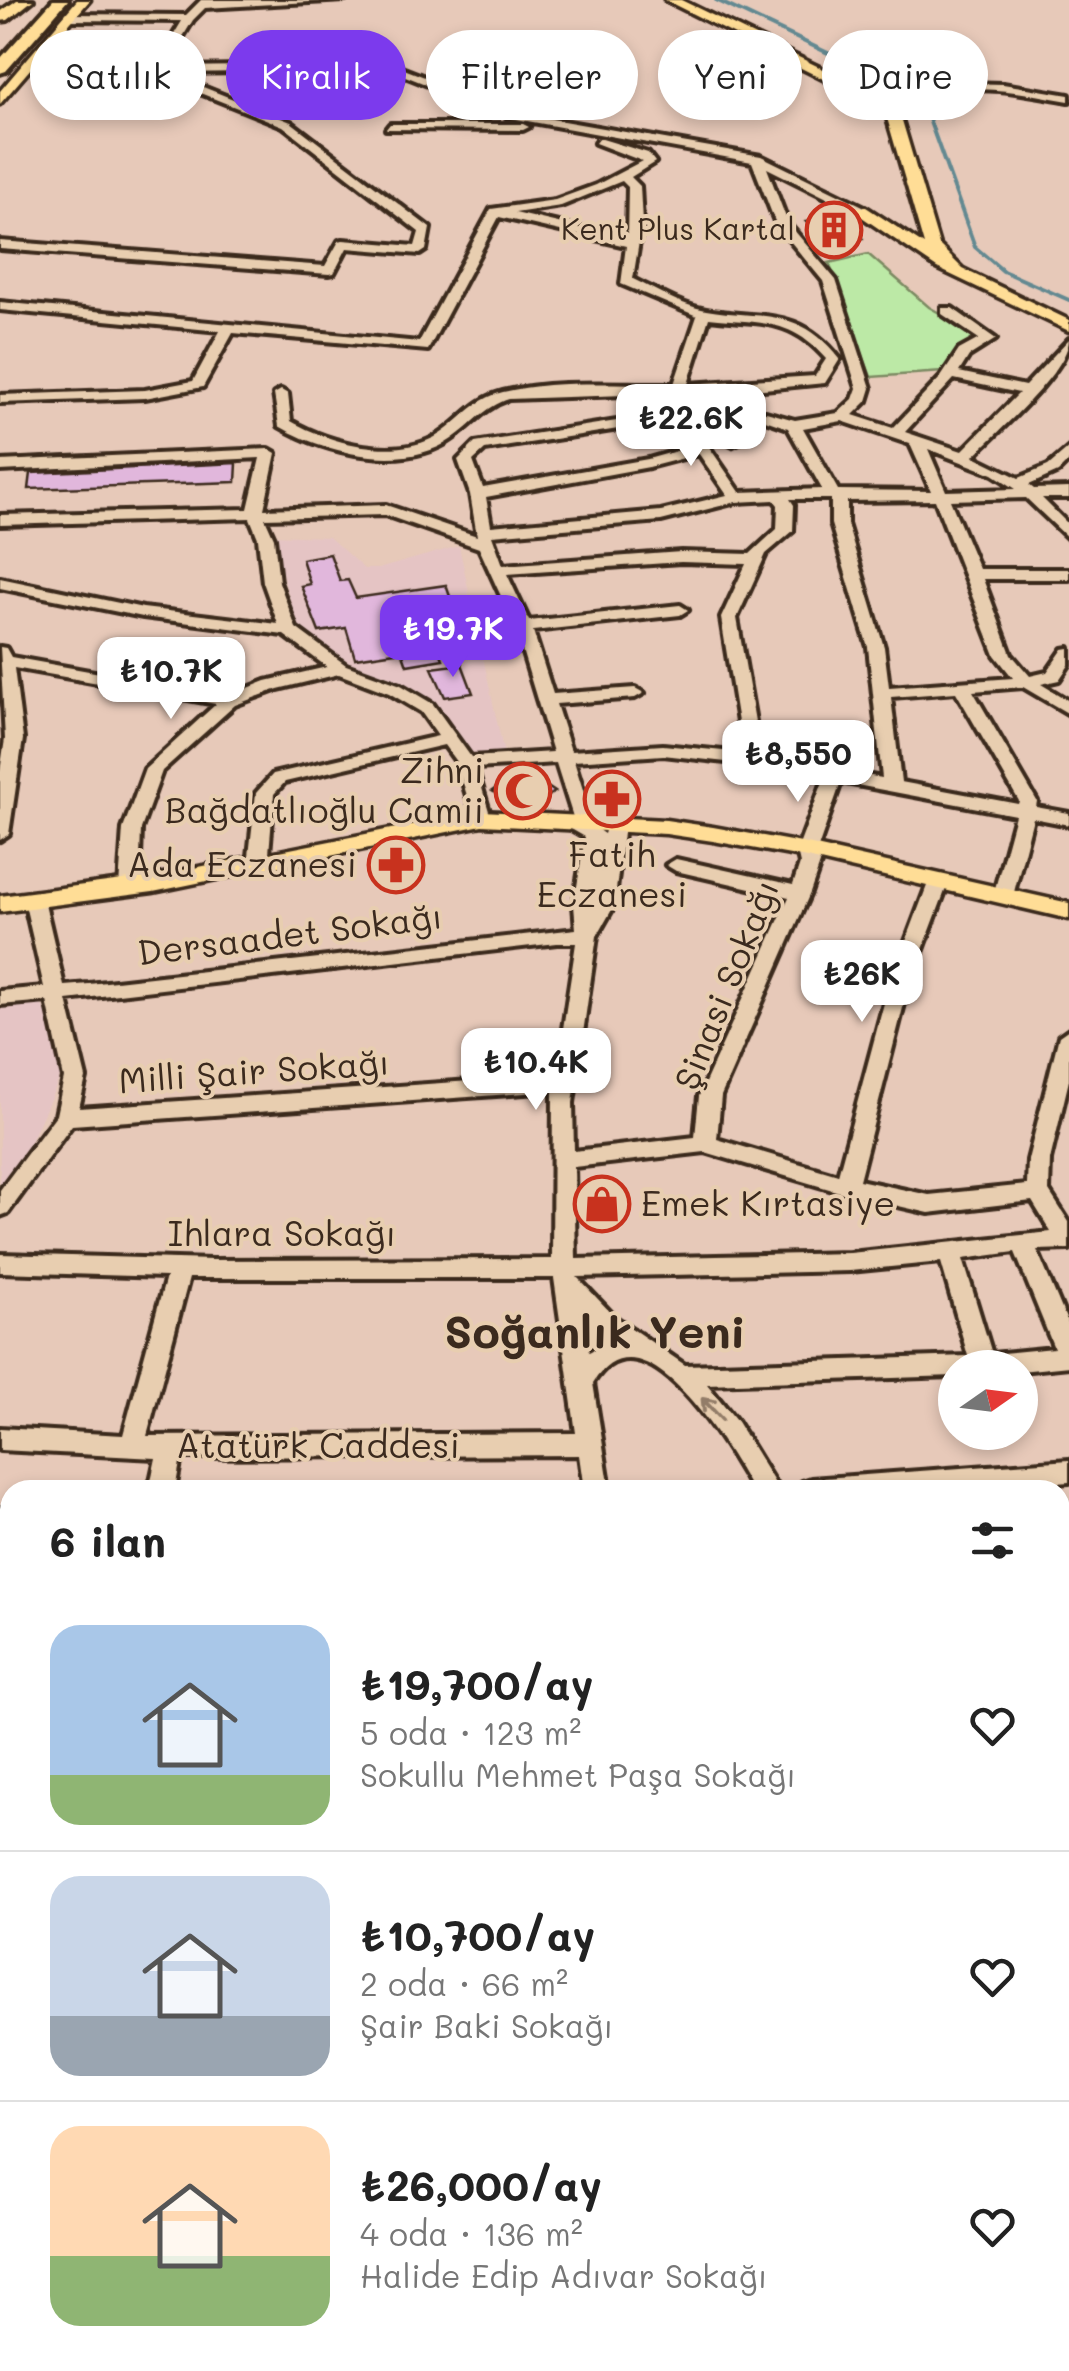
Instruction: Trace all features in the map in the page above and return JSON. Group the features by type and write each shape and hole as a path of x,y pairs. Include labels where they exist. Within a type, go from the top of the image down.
{"highway":[{"path":"1,19 23,0"},
{"path":"0,46 42,0"},
{"path":"0,68 61,0"},
{"path":"69,17 75,0"}],"main road":[{"path":"0,100 84,0"},
{"path":"671,0 805,62 874,99 894,116 934,231 964,271 1069,315"},
{"path":"687,0 867,85 894,104 910,121 934,231"},
{"path":"881,220 911,218 924,208"},
{"path":"860,210 1069,326"},
{"path":"881,220 934,231"},
{"path":"0,904 128,888 258,865 482,818 676,828 807,851 1069,911"}],"street":[{"path":"340,0 205,2 189,18 161,64 174,70 377,64 515,116 757,159 860,210"},
{"path":"69,17 189,18"},
{"path":"988,89 1069,98"},
{"path":"0,244 329,270 343,244 420,250 426,231 287,124 206,92"},
{"path":"390,128 530,127 599,141 644,156 650,162 600,188 557,203 495,212"},
{"path":"757,159 782,224 829,280 848,336 864,388 860,402 843,417"},
{"path":"282,394 284,422 296,432 364,450 392,452 426,448 447,437 482,402 508,395 680,387 730,389 820,380 833,359 820,342 786,321 752,314 704,314 626,282 634,186 622,174"},
{"path":"495,212 632,244"},
{"path":"0,306 423,348 495,212"},
{"path":"894,436 964,353 989,339 947,312"},
{"path":"680,387 704,314"},
{"path":"0,399 145,394 198,384 228,330"},
{"path":"964,457 1069,342"},
{"path":"950,374 1028,390"},
{"path":"595,1480 566,1278 562,1103 587,936 584,904 596,834 576,822 564,758 523,626 486,538 478,494 465,460 480,446 680,416 760,412 794,424 843,417 964,457 1018,484 1069,534"},
{"path":"680,416 736,498"},
{"path":"794,424 835,495 839,524 876,647 892,784"},
{"path":"917,442 974,574 1003,655 1026,682 1069,709"},
{"path":"478,494 649,463 704,448"},
{"path":"0,466 270,453 255,512 266,538 271,582 288,630"},
{"path":"1018,484 1042,476 1067,457"},
{"path":"753,760 729,618 755,559 785,531 786,504 777,493"},
{"path":"0,520 386,510 486,538 662,516 736,498 777,493 1069,494"},
{"path":"499,570 681,556 755,559"},
{"path":"974,574 1069,574"},
{"path":"0,583 112,610 288,630 340,669 395,689 427,708 466,763 482,818"},
{"path":"523,626 680,610"},
{"path":"882,692 1026,682 1053,676 1069,654"},
{"path":"0,834 14,739 2,657 229,701"},
{"path":"128,888 132,829 154,769 229,701 272,685 340,669"},
{"path":"961,686 1028,801 1002,896"},
{"path":"544,700 635,693"},
{"path":"258,865 266,793 279,778 449,740"},
{"path":"466,763 662,750 753,760 1069,819"},
{"name":"Şinasi Sokağı","path":"705,1144 710,1096 800,893 810,864 807,851 834,774"},
{"path":"587,936 604,906 615,825"},
{"path":"676,865 800,893"},
{"path":"846,1186 898,992 938,883"},
{"path":"0,1207 66,1118 75,1078 52,994 34,900"},
{"name":"Dersaadet Sokağı","path":"0,998 557,936 587,936"},
{"path":"1068,1042 1039,1160 1038,1192 1068,1240"},
{"name":"Milli Şair Sokağı","path":"66,1118 566,1082"},
{"path":"563,1160 705,1144 846,1186 941,1205 1038,1192"},
{"name":"Ihlara Sokağı","path":"0,1263 180,1271 566,1278 855,1262 1068,1240"},
{"path":"1022,1242 1069,1356 1038,1360"},
{"path":"950,1252 978,1350"},
{"path":"133,1444 180,1271"},
{"path":"566,1278 590,1312 680,1375 729,1427 760,1480"},
{"path":"582,1380 594,1357 618,1346 638,1348"},
{"path":"680,1375 938,1367"},
{"name":"Atatürk Caddesi","path":"0,1439 172,1446 590,1444"},
{"path":"164,1480 172,1446"},
{"path":"947,1480 1069,1471"}],"shaded area":[{"path":"270,535 329,537 364,569 378,569 459,546 504,754 470,753 421,693 334,658 298,626"},
{"path":"40,1002 53,1025 62,1073 23,1159 0,1189 0,1004"}],"green space":[{"path":"868,254 929,307 985,339 965,344 943,372 871,377 829,263"}],"building":[{"name":"Kent Plus Kartal","path":"841,217 862,238 826,243 806,222"},
{"path":"730,421 760,435 733,448 704,433"},
{"path":"237,463 236,482 29,489 31,473"},
{"path":"330,554 340,581 348,580 356,598 446,585 455,611 426,615 443,659 407,665 402,651 355,658 346,628 319,632 301,586 310,584 302,559"},
{"path":"462,664 473,693 445,697 432,668"},
{"name":"Zihni Bağdatlıoğlu Camii","path":"528,774 555,792 530,806 516,806 492,791 515,775"}],"waterway":[{"path":"716,0 906,90 924,105 975,247 1003,271 1069,300"}],"place":[{"name":"Kent Plus Kartal","path":"834,230"},
{"name":"Zihni Bağdatlıoğlu Camii","path":"523,791"},
{"name":"Fatih Eczanesi","path":"612,799"},
{"name":"Ada Eczanesi","path":"396,865"},
{"name":"Emek Kırtasiye","path":"602,1204"}],"district":[{"name":"Soğanlık Yeni","path":"595,1332"}]}
